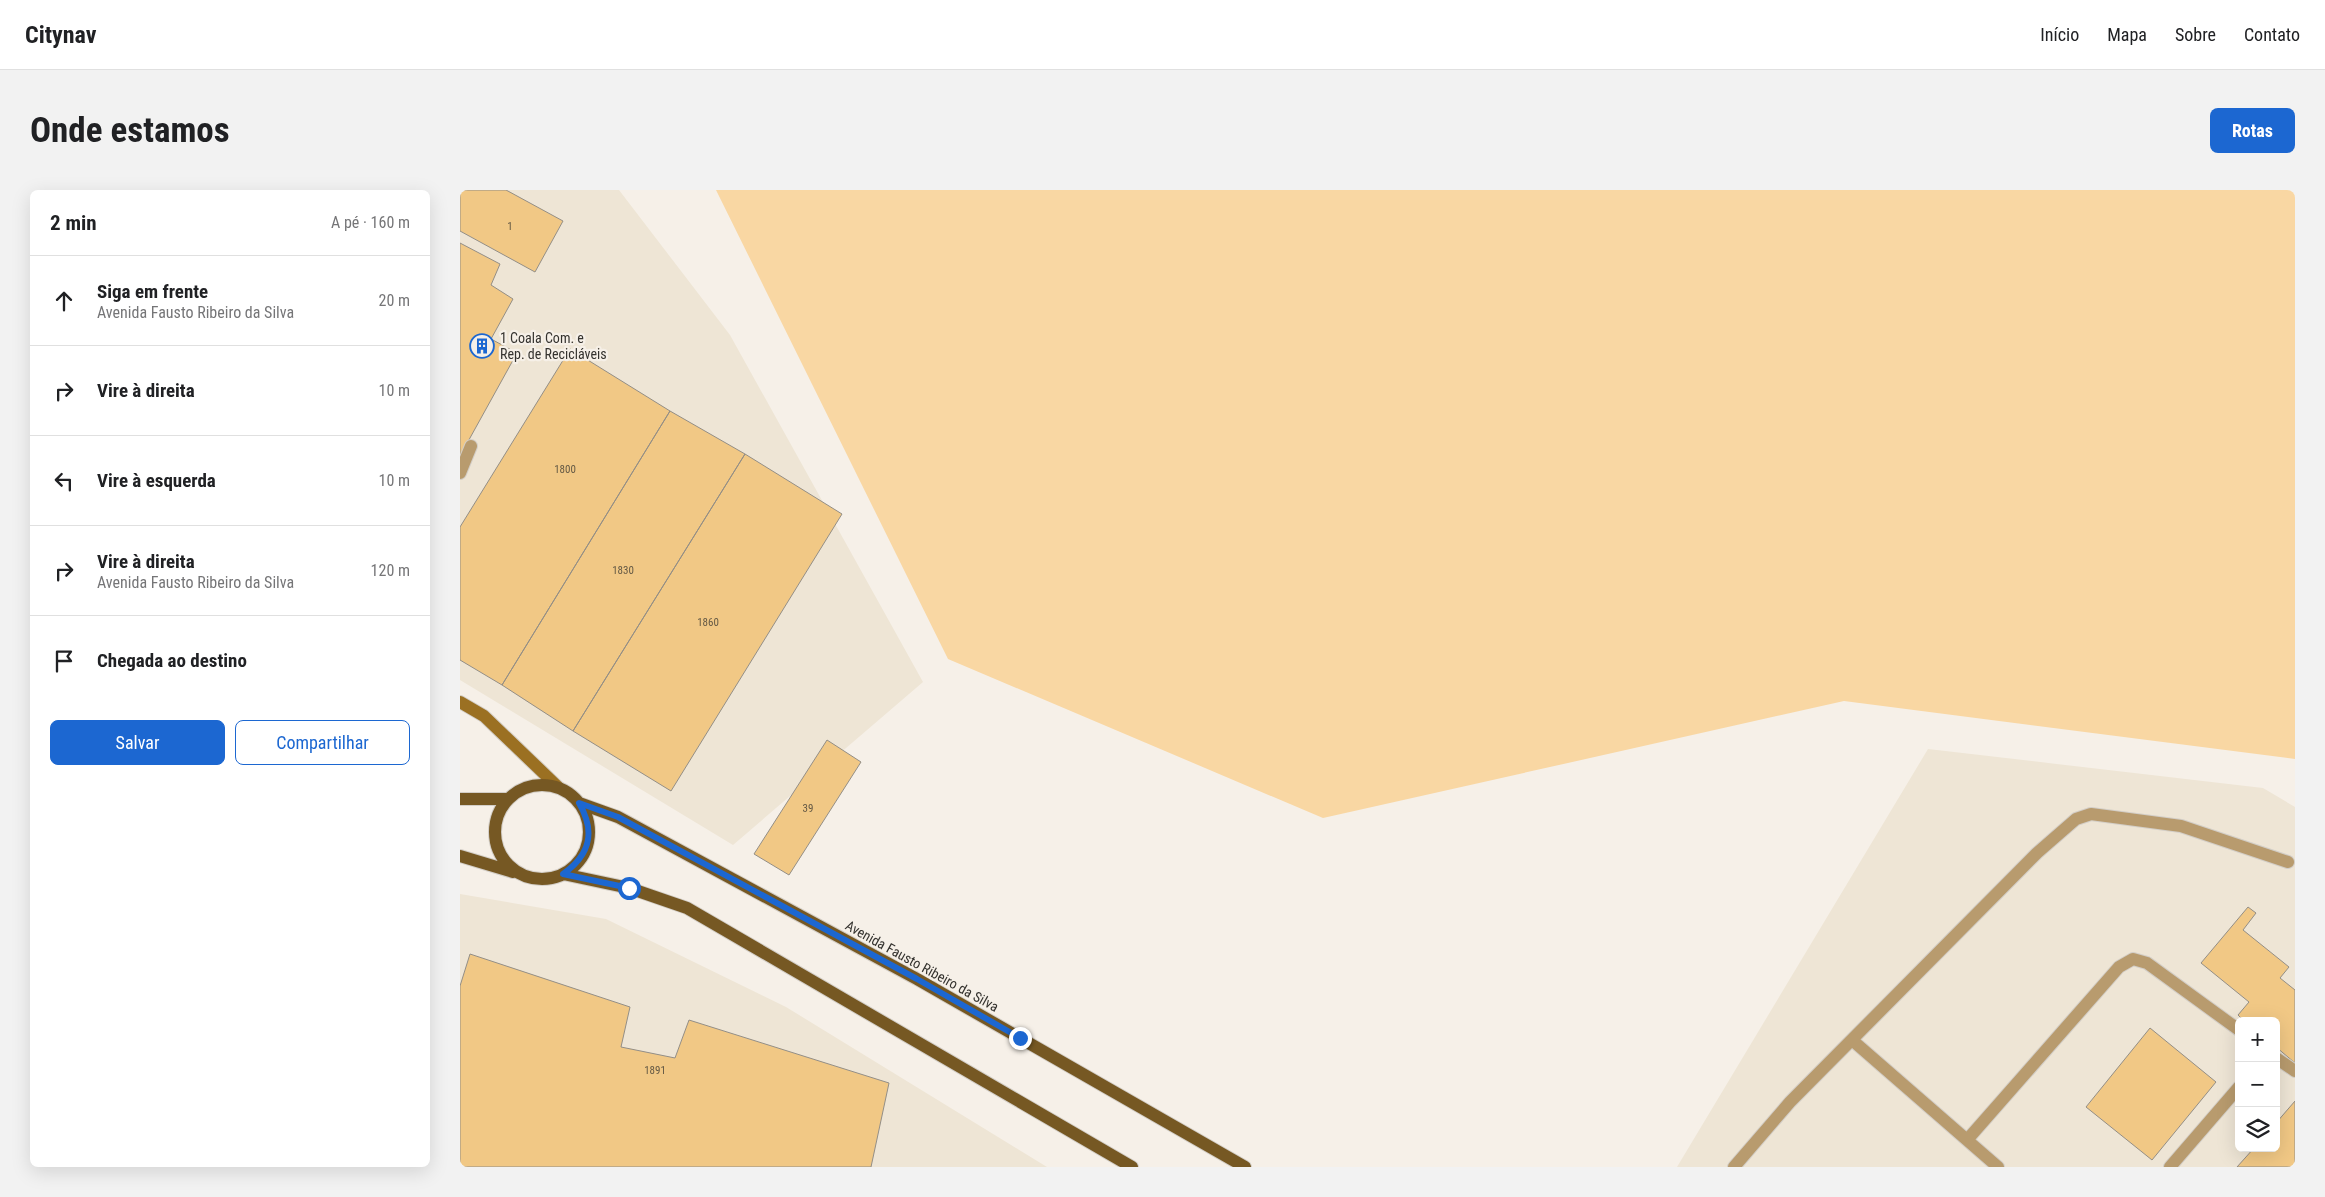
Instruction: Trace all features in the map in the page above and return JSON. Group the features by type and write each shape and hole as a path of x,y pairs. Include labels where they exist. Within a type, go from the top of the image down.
{"main road":[{"path":"460,856 532,879 548,879 563,874 574,866 583,855 588,842 588,822 579,803 558,787 545,785 521,789 508,799 499,810 494,838 498,852 506,864 517,873"},
{"path":"460,799 508,799"},
{"name":"Avenida Fausto Ribeiro da Silva","path":"579,803 618,817 917,979 1245,1167"},
{"path":"563,874 629,888 687,908 1132,1167"}],"street":[{"path":"460,702 484,716 558,787"}],"lane":[{"path":"460,473 471,446"},
{"path":"1734,1167 1790,1102 2038,853 2076,819 2091,814 2181,826 2288,862"},
{"path":"1967,1140 2119,967 2132,959 2147,963 2235,1027"},
{"path":"1852,1040 1998,1167"},
{"path":"2280,1061 2295,1071"},
{"path":"2170,1167 2235,1092"}],"shaded area":[{"path":"460,190 619,190 730,335 923,682 733,845 460,680"},
{"path":"716,190 2295,190 2295,759 1844,701 1323,818 948,659"},
{"path":"1928,749 2263,788 2295,807 2295,1167 1677,1167"},
{"path":"460,894 606,919 786,1007 1047,1167 460,1167"}],"building":[{"path":"460,190 506,190 563,221 535,272 460,231"},
{"name":"1 Coala Com. e Rep. de Recicláveis","path":"460,243 500,264 491,285 513,299 491,339 517,353 460,456"},
{"path":"570,349 670,411 502,685 460,660 460,527"},
{"path":"670,411 745,454 573,731 502,685"},
{"path":"745,454 842,514 671,791 573,731"},
{"path":"827,740 861,762 789,875 754,854"},
{"path":"2248,907 2256,913 2243,930 2289,967 2280,978 2295,990 2295,1063 2280,1050 2280,1017 2240,1017 2238,1015 2249,1002 2201,963"},
{"path":"470,954 630,1007 621,1047 675,1058 689,1020 889,1083 871,1167 460,1167 460,986"},
{"path":"2150,1028 2216,1082 2152,1160 2086,1107"},
{"path":"2295,1101 2295,1167 2237,1167 2250,1152 2280,1152 2280,1118"}],"place":[{"name":"1 Coala Com. e Rep. de Recicláveis","path":"482,346"}],"route":[{"path":"629,888 563,874 574,866 583,855 588,842 589,828 586,815 579,803 618,817 917,979 1020,1038"}]}
